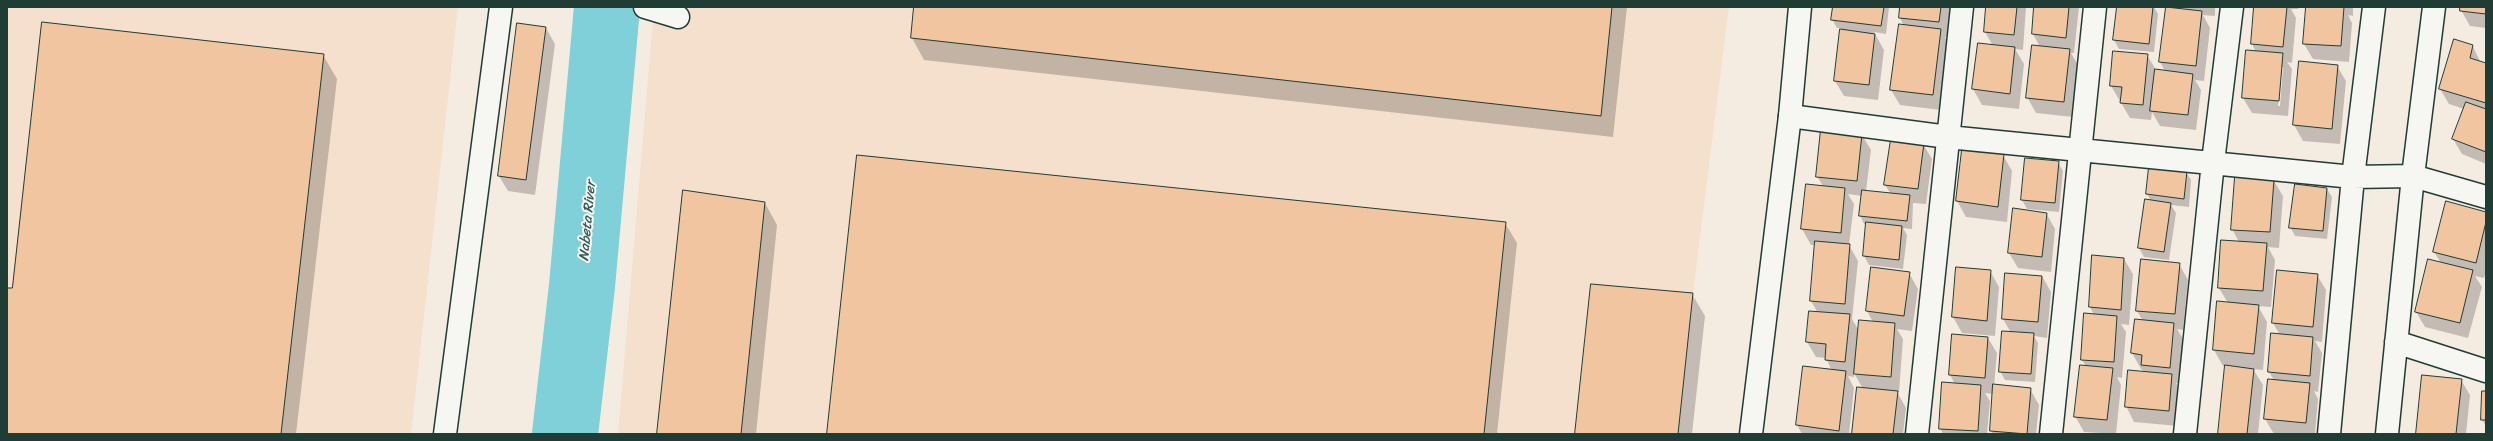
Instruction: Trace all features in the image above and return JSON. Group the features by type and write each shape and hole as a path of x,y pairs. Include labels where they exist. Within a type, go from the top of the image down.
{"street":[{"path":"445,434 501,7"},
{"path":"645,7 678,17"},
{"path":"1751,434 1790,116 1800,7"},
{"path":"1917,434 1962,7"},
{"path":"2051,434 2079,150 2095,7"},
{"path":"2185,434 2213,162 2232,7"},
{"path":"2329,434 2353,177 2374,7"},
{"path":"2387,434 2413,176 2434,7"},
{"path":"1790,116 1948,137 2353,177 2413,176 2486,197"},
{"path":"2396,342 2486,371"}],"shaded area":[{"path":"7,7 458,7 411,434 7,434"},
{"path":"654,7 1729,7 1693,293 1678,434 618,434"}],"building":[{"path":"914,7 1612,7 1601,116 911,38"},
{"path":"1833,7 1884,7 1881,26 1831,20"},
{"path":"1900,7 1941,7 1939,22 1899,18"},
{"path":"1986,7 2017,7 2014,35 1984,32"},
{"path":"2034,7 2069,7 2066,38 2032,34"},
{"path":"2117,7 2153,7 2149,44 2113,40"},
{"path":"2166,7 2202,11 2196,66 2159,62"},
{"path":"2254,7 2287,7 2283,47 2251,44"},
{"path":"2306,7 2344,7 2341,46 2303,44"},
{"path":"2460,7 2486,7 2486,14 2460,11"},
{"path":"42,22 324,54 281,434 7,434 7,288 12,288"},
{"path":"517,23 546,27 526,180 498,176"},
{"path":"1899,24 1941,29 1933,95 1890,90"},
{"path":"1840,29 1875,34 1869,85 1834,81"},
{"path":"2454,39 2473,45 2470,58 2486,63 2486,103 2439,89"},
{"path":"1978,43 2015,47 2010,94 1972,89"},
{"path":"2032,45 2070,49 2064,102 2026,98"},
{"path":"2246,50 2283,53 2279,101 2242,98"},
{"path":"2113,51 2148,54 2143,105 2120,103 2122,87 2110,86"},
{"path":"2299,61 2338,65 2332,129 2293,125"},
{"path":"2155,69 2193,74 2188,115 2150,111"},
{"path":"2466,102 2486,109 2486,152 2452,139"},
{"path":"1821,129 1862,134 1857,181 1816,177"},
{"path":"1891,139 1924,143 1918,189 1884,185"},
{"path":"1962,150 2004,154 1998,207 1956,201"},
{"path":"857,155 1506,222 1484,434 827,434"},
{"path":"2025,158 2059,161 2055,203 2021,200"},
{"path":"2149,167 2187,171 2184,199 2146,194"},
{"path":"2235,177 2274,180 2270,232 2231,230"},
{"path":"1806,184 1845,188 1841,233 1801,229"},
{"path":"2295,184 2327,188 2323,231 2289,228"},
{"path":"683,190 765,202 741,434 657,434"},
{"path":"1862,190 1910,195 1907,221 1859,216"},
{"path":"2145,199 2171,203 2164,252 2138,248"},
{"path":"2446,201 2486,212 2486,222 2476,263 2433,252"},
{"path":"2013,208 2047,213 2042,257 2008,253"},
{"path":"1866,222 1902,226 1899,260 1863,256"},
{"path":"2221,240 2267,243 2263,291 2218,288"},
{"path":"1815,241 1850,244 1845,304 1810,301"},
{"path":"2092,255 2124,258 2121,310 2089,307"},
{"path":"2141,259 2180,263 2175,314 2136,311"},
{"path":"2428,259 2473,270 2460,323 2415,312"},
{"path":"1871,267 1910,272 1904,316 1866,311"},
{"path":"1956,267 1991,270 1987,321 1952,317"},
{"path":"2277,270 2318,274 2313,327 2272,323"},
{"path":"2005,273 2042,276 2038,322 2002,319"},
{"path":"1591,284 1693,293 1678,434 1575,434"},
{"path":"2217,301 2259,305 2254,354 2213,350"},
{"path":"1809,311 1850,314 1845,362 1825,360 1826,344 1806,342"},
{"path":"2084,313 2117,316 2114,362 2081,360"},
{"path":"2135,319 2174,323 2170,368 2141,365 2142,355 2131,353"},
{"path":"1859,320 1895,323 1891,377 1854,374"},
{"path":"2002,331 2034,333 2031,374 1999,372"},
{"path":"2271,333 2313,337 2310,376 2268,372"},
{"path":"1952,334 1988,337 1985,378 1949,375"},
{"path":"2080,365 2113,368 2107,420 2074,417"},
{"path":"2225,365 2254,369 2247,434 2218,434"},
{"path":"1803,366 1846,371 1839,431 1796,425"},
{"path":"2128,370 2172,374 2169,411 2125,407"},
{"path":"2422,375 2462,379 2456,434 2416,434"},
{"path":"2268,379 2310,383 2306,423 2264,419"},
{"path":"1942,382 1981,385 1978,431 1939,429"},
{"path":"1993,384 2031,388 2027,434 1990,431"},
{"path":"1857,387 1898,391 1893,434 1852,434"},
{"path":"2482,391 2486,391 2486,420 2481,420"}],"waterway":[{"name":"Nabeta River","path":"565,434 582,286 607,7"}]}
